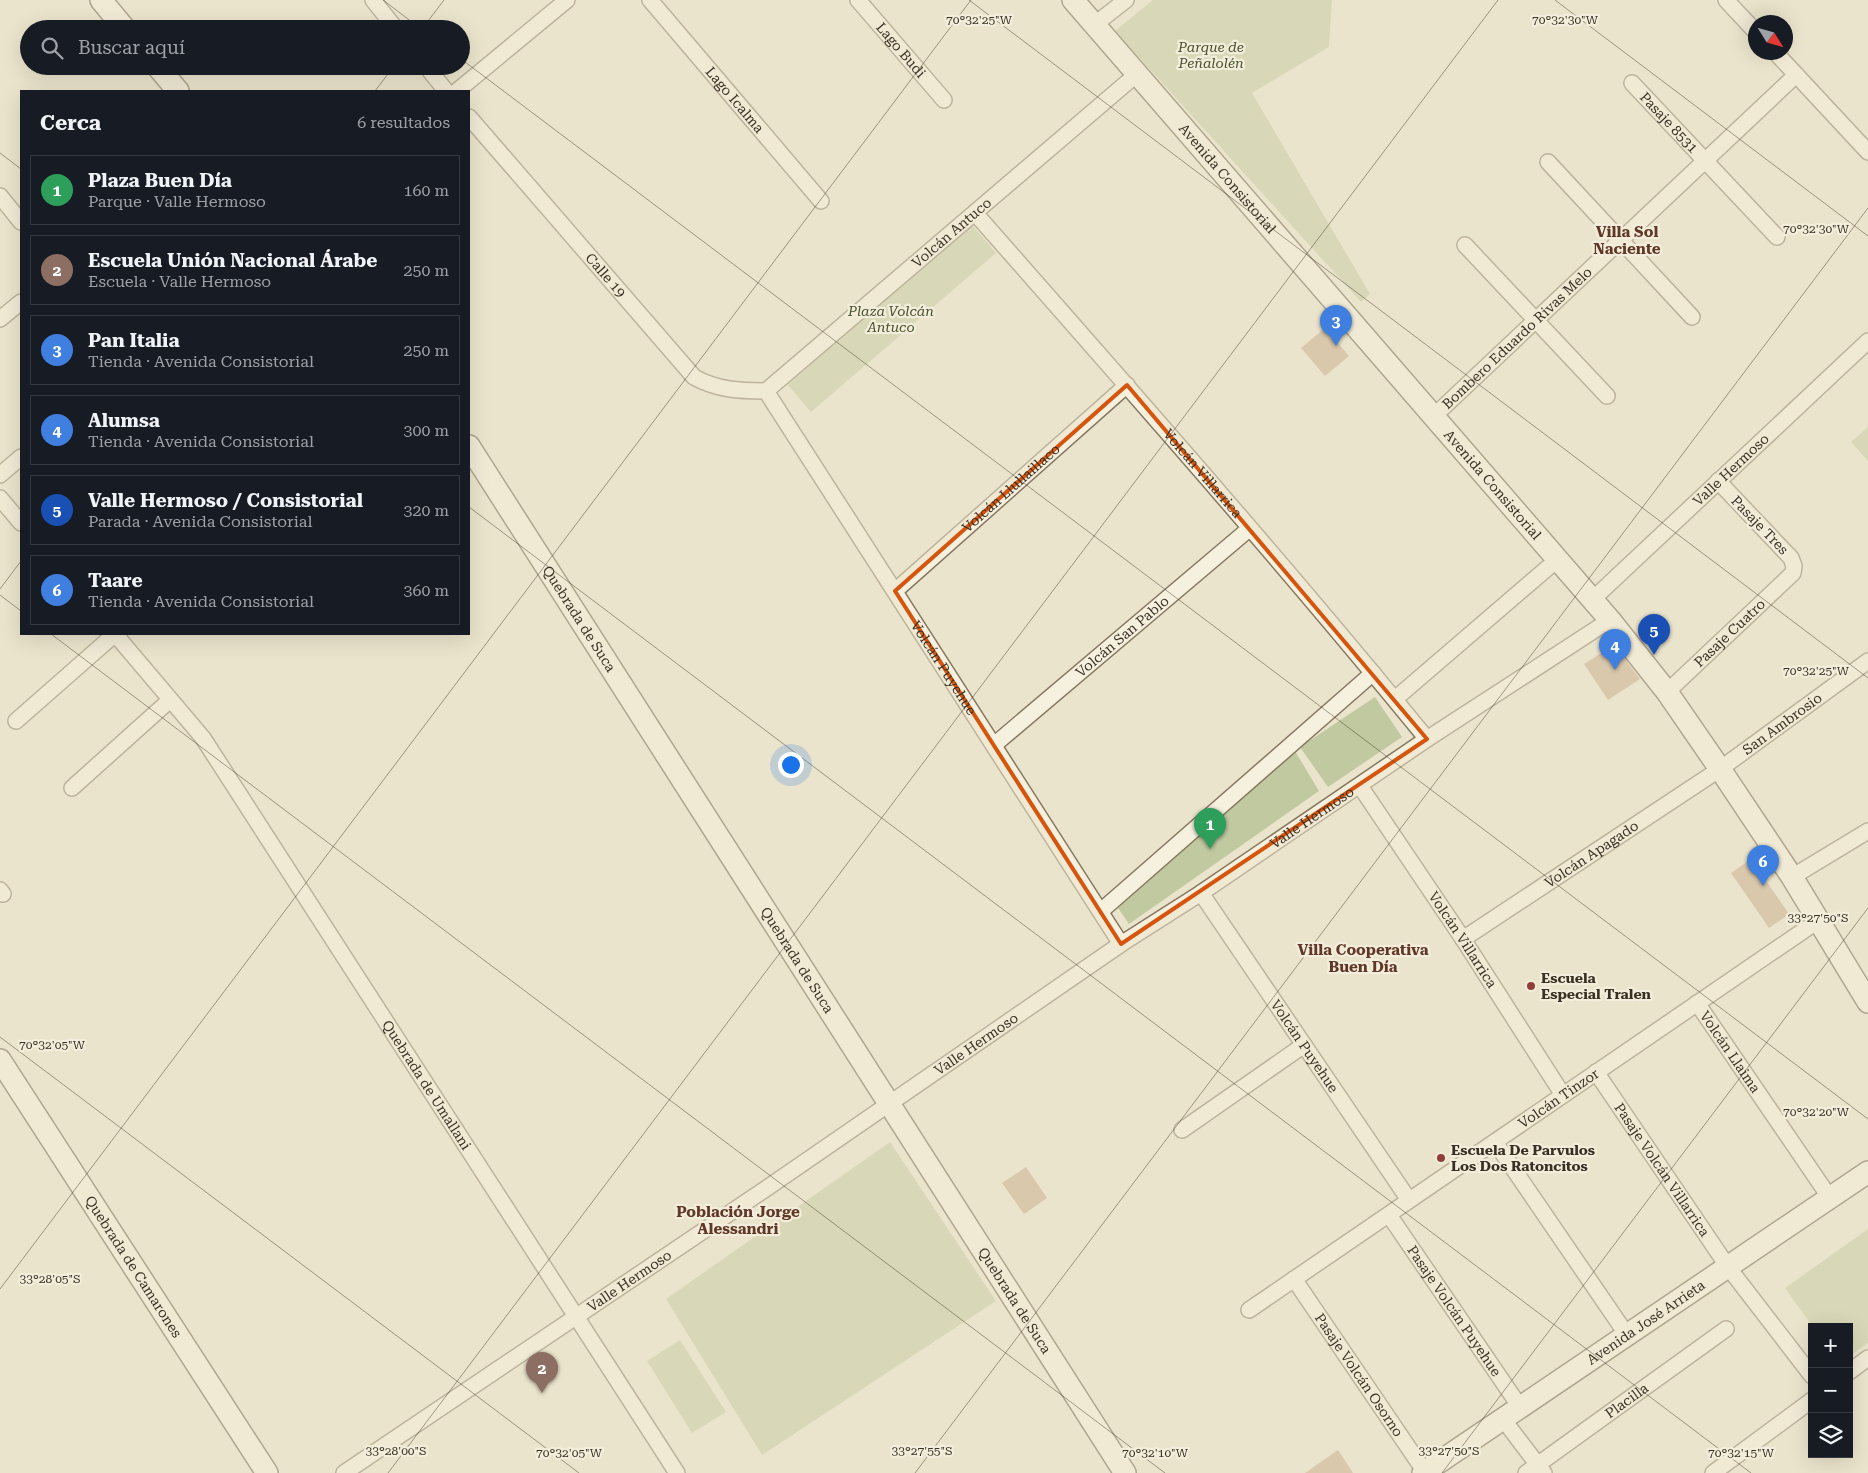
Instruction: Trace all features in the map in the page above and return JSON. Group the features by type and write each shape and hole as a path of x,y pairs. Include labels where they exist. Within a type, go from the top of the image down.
{"street":[{"path":"101,0 118,20"},
{"path":"373,0 389,20"},
{"path":"458,90 567,0"},
{"name":"Lago Icalma","path":"650,0 820,202"},
{"name":"Lago Budi","path":"858,0 944,100"},
{"name":"Avenida Consistorial","path":"1073,0 1610,620 1667,692 1720,769 1792,877 1868,1002"},
{"path":"1094,25 1126,0"},
{"path":"1726,0 1748,23"},
{"path":"1782,60 1868,152"},
{"name":"Volcán Antuco","path":"766,391 1137,74"},
{"path":"165,75 177,90"},
{"path":"433,75 445,90"},
{"name":"Bombero Eduardo Rivas Melo","path":"1434,416 1796,75"},
{"name":"Pasaje 8531","path":"1632,83 1777,237"},
{"name":"Calle 19","path":"470,118 694,377 717,387 766,391"},
{"path":"1548,162 1692,317"},
{"path":"0,196 20,221"},
{"name":"Volcán Villarrica","path":"975,213 1250,528 1427,739"},
{"path":"1465,245 1607,396"},
{"path":"0,320 20,303"},
{"name":"Valle Hermoso","path":"1593,599 1868,341"},
{"name":"Volcán Llullaillaco","path":"895,591 1127,385"},
{"name":"Volcán Puyehue","path":"766,391 1121,944"},
{"name":"Quebrada de Suca","path":"470,448 1125,1473"},
{"path":"0,475 20,458"},
{"name":"Pasaje Tres","path":"1718,482 1791,558 1794,566 1793,573"},
{"path":"0,498 20,522"},
{"name":"Volcán San Pablo","path":"994,746 1250,528"},
{"path":"1395,699 1558,559"},
{"name":"Pasaje Cuatro","path":"1667,692 1793,573"},
{"name":"Valle Hermoso","path":"344,1473 890,1104 1121,944 1201,893 1427,739 1610,620"},
{"name":"Quebrada de Umallani","path":"16,722 114,635"},
{"name":"Quebrada de Umallani","path":"116,635 203,738 677,1473"},
{"name":"San Ambrosio","path":"1720,769 1868,661"},
{"path":"1100,911 1373,673"},
{"path":"72,788 170,700"},
{"name":"Volcán Apagado","path":"1463,939 1720,769"},
{"name":"Volcán Villarrica","path":"1360,786 1463,939 1564,1095"},
{"path":"1792,877 1868,831"},
{"name":"Volcán Puyehue","path":"1201,893 1409,1200"},
{"name":"Volcán Tinzor","path":"1249,1310 1819,920"},
{"name":"Volcán Llaima","path":"1697,1003 1830,1198"},
{"path":"1182,1130 1304,1045"},
{"name":"Quebrada de Camarones","path":"0,1060 267,1473"},
{"name":"Pasaje Volcán Villarrica","path":"1596,1072 1728,1266 1808,1371"},
{"path":"1495,1142 1627,1335"},
{"name":"Avenida José Arrieta","path":"1424,1472 1868,1172"},
{"name":"Pasaje Volcán Puyehue","path":"1389,1214 1520,1407"},
{"name":"Pasaje Volcán Osorno","path":"1294,1279 1424,1472"},
{"name":"Placilla","path":"1536,1470 1726,1329"},
{"path":"1853,1369 1868,1358"},
{"path":"1713,1473 1808,1403"},
{"path":"1502,1419 1536,1470"}],"highlighted area":[{"path":"1127,385 1427,739 1121,944 895,591"}],"green space":[{"name":"Parque de Peñalolén","path":"1153,0 1332,0 1329,47 1252,93 1370,294 1361,302 1115,31"},
{"name":"Plaza Volcán Antuco","path":"972,225 996,253 811,412 787,384"},
{"path":"1868,427 1868,461 1851,442"},
{"path":"1375,697 1402,737 1328,787 1300,747"},
{"path":"1295,751 1319,791 1129,924 1118,908"},
{"path":"890,1142 996,1301 762,1455 666,1299"},
{"path":"1868,1229 1868,1343 1853,1353 1853,1323 1810,1323 1785,1288"},
{"path":"680,1340 726,1412 692,1433 647,1361"}],"building":[{"path":"1325,328 1349,356 1325,376 1301,348"},
{"path":"1614,645 1640,679 1608,700 1584,664"},
{"path":"1751,859 1789,914 1769,928 1731,873"},
{"path":"1026,1167 1047,1198 1024,1214 1002,1183"},
{"path":"1338,1450 1353,1473 1305,1473"}],"place":[{"name":"Pan Italia","path":"1336,346"},
{"name":"Valle Hermoso / Consistorial","path":"1654,655"},
{"name":"Alumsa","path":"1615,670"},
{"name":"Plaza Buen Día","path":"1210,849"},
{"name":"Taare","path":"1763,886"},
{"name":"Escuela Especial Tralen","path":"1531,986"},
{"name":"Escuela De Parvulos Los Dos Ratoncitos","path":"1441,1158"},
{"name":"Escuela Unión Nacional Árabe","path":"542,1393"}],"district":[{"name":"Villa Sol Naciente","path":"1627,240"},
{"name":"Villa Cooperativa Buen Día","path":"1363,958"},
{"name":"Población Jorge Alessandri","path":"738,1220"}]}
